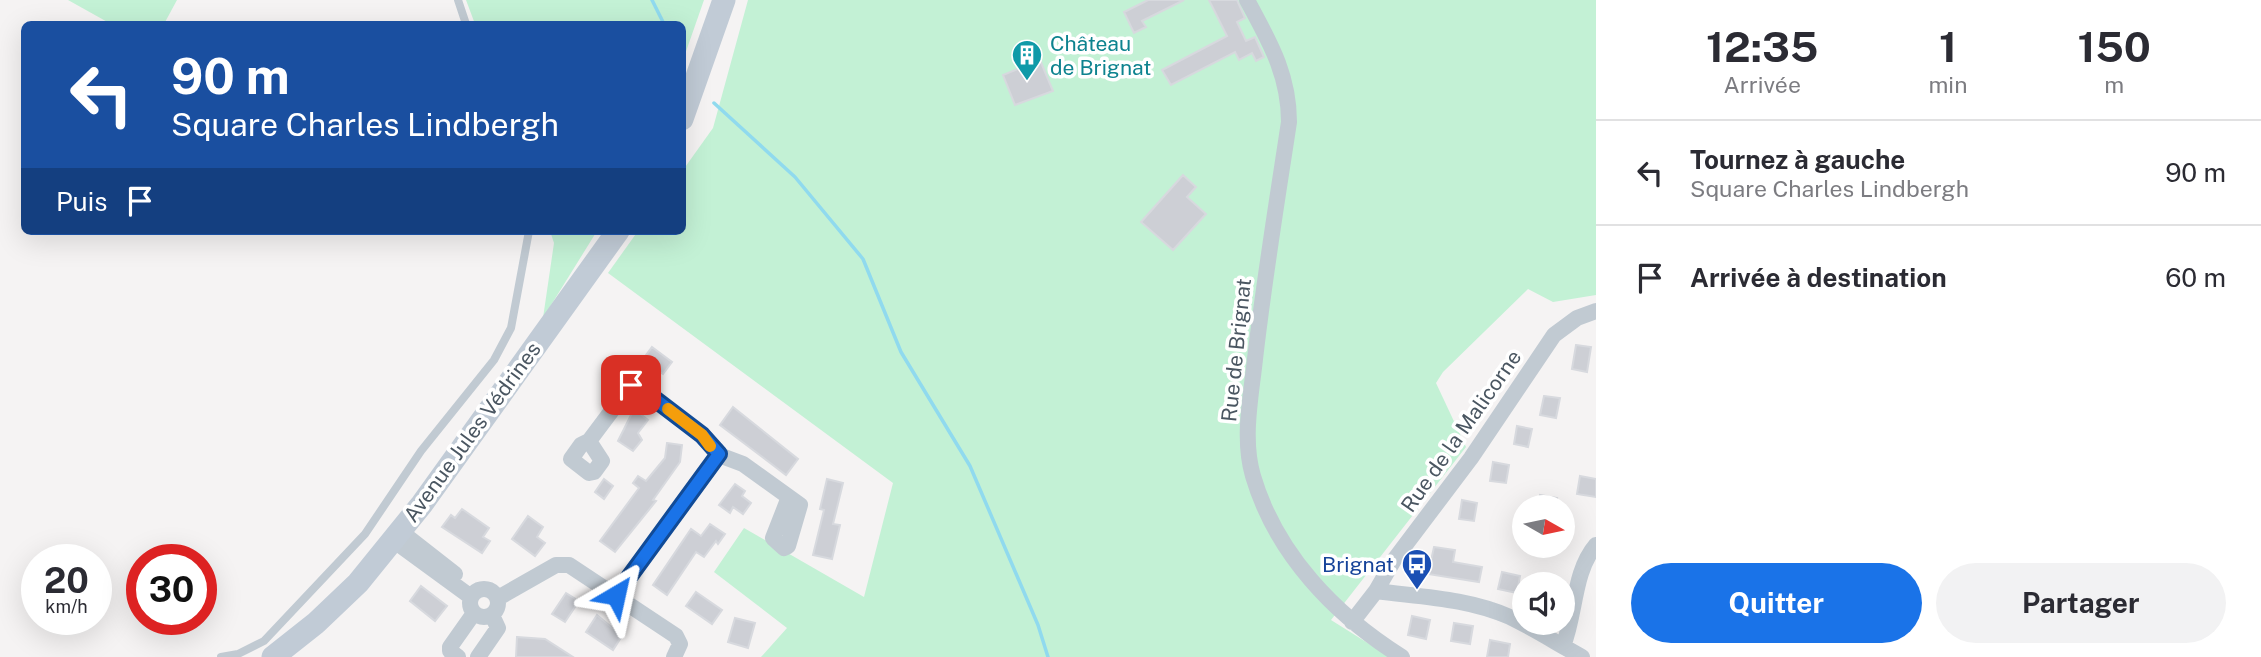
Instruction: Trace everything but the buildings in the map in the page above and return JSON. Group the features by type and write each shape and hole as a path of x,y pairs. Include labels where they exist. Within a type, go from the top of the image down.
{"main road":[{"path":"686,108 724,0"},
{"name":"Avenue Jules Védrines","path":"273,657 316,623 358,583 615,235"},
{"name":"Avenue Jules Védrines","path":"287,657 316,623"}],"street":[{"name":"Rue de Brignat","path":"1247,0 1275,51 1285,76 1289,98 1289,122 1263,289 1250,408 1248,449 1252,474 1276,531 1307,576 1352,622 1402,657"},
{"name":"Rue de la Malicorne","path":"1352,622 1376,591 1394,560 1471,458 1554,335 1577,318 1596,311"},
{"path":"589,441 631,385 639,387 702,435 719,454 743,464 789,497"},
{"path":"616,595 719,454"},
{"path":"396,535 473,600 482,617 492,615 498,607 498,598 488,589 473,600 450,647 450,651 458,657"},
{"path":"1563,646 1570,629 1583,565 1596,545"},
{"path":"498,598 555,565 569,565 676,636 680,644 674,657"},
{"path":"1376,591 1472,605 1510,617 1582,657"},
{"path":"478,657 498,628 492,615"}],"lane":[{"path":"458,0 465,21"},
{"path":"221,657 237,654 264,641 365,534 421,451 494,360 511,328 528,235"}],"green space":[{"path":"68,0 177,0 166,21 106,21"},
{"path":"466,0 704,0 686,51 686,21 474,21"},
{"path":"748,0 1596,0 1596,295 1553,302 1528,289 1443,372 1436,383 1466,447 1331,620 1390,657 761,657 787,628 714,572 744,528 864,597 893,483 608,273 635,235 686,235 686,166 713,128"},
{"path":"551,235 595,235 543,318 554,243"}],"waterway":[{"path":"652,0 662,21"},
{"path":"714,103 795,177 863,259 901,352 970,466 1038,625 1048,657"}],"slow traffic":[{"path":"668,409 702,435 710,446"}],"place":[{"name":"Château de Brignat","path":"1027,82"},
{"name":"Brignat","path":"1417,591"}],"route":[{"path":"616,595 719,454 702,435 639,387 631,385"}]}
